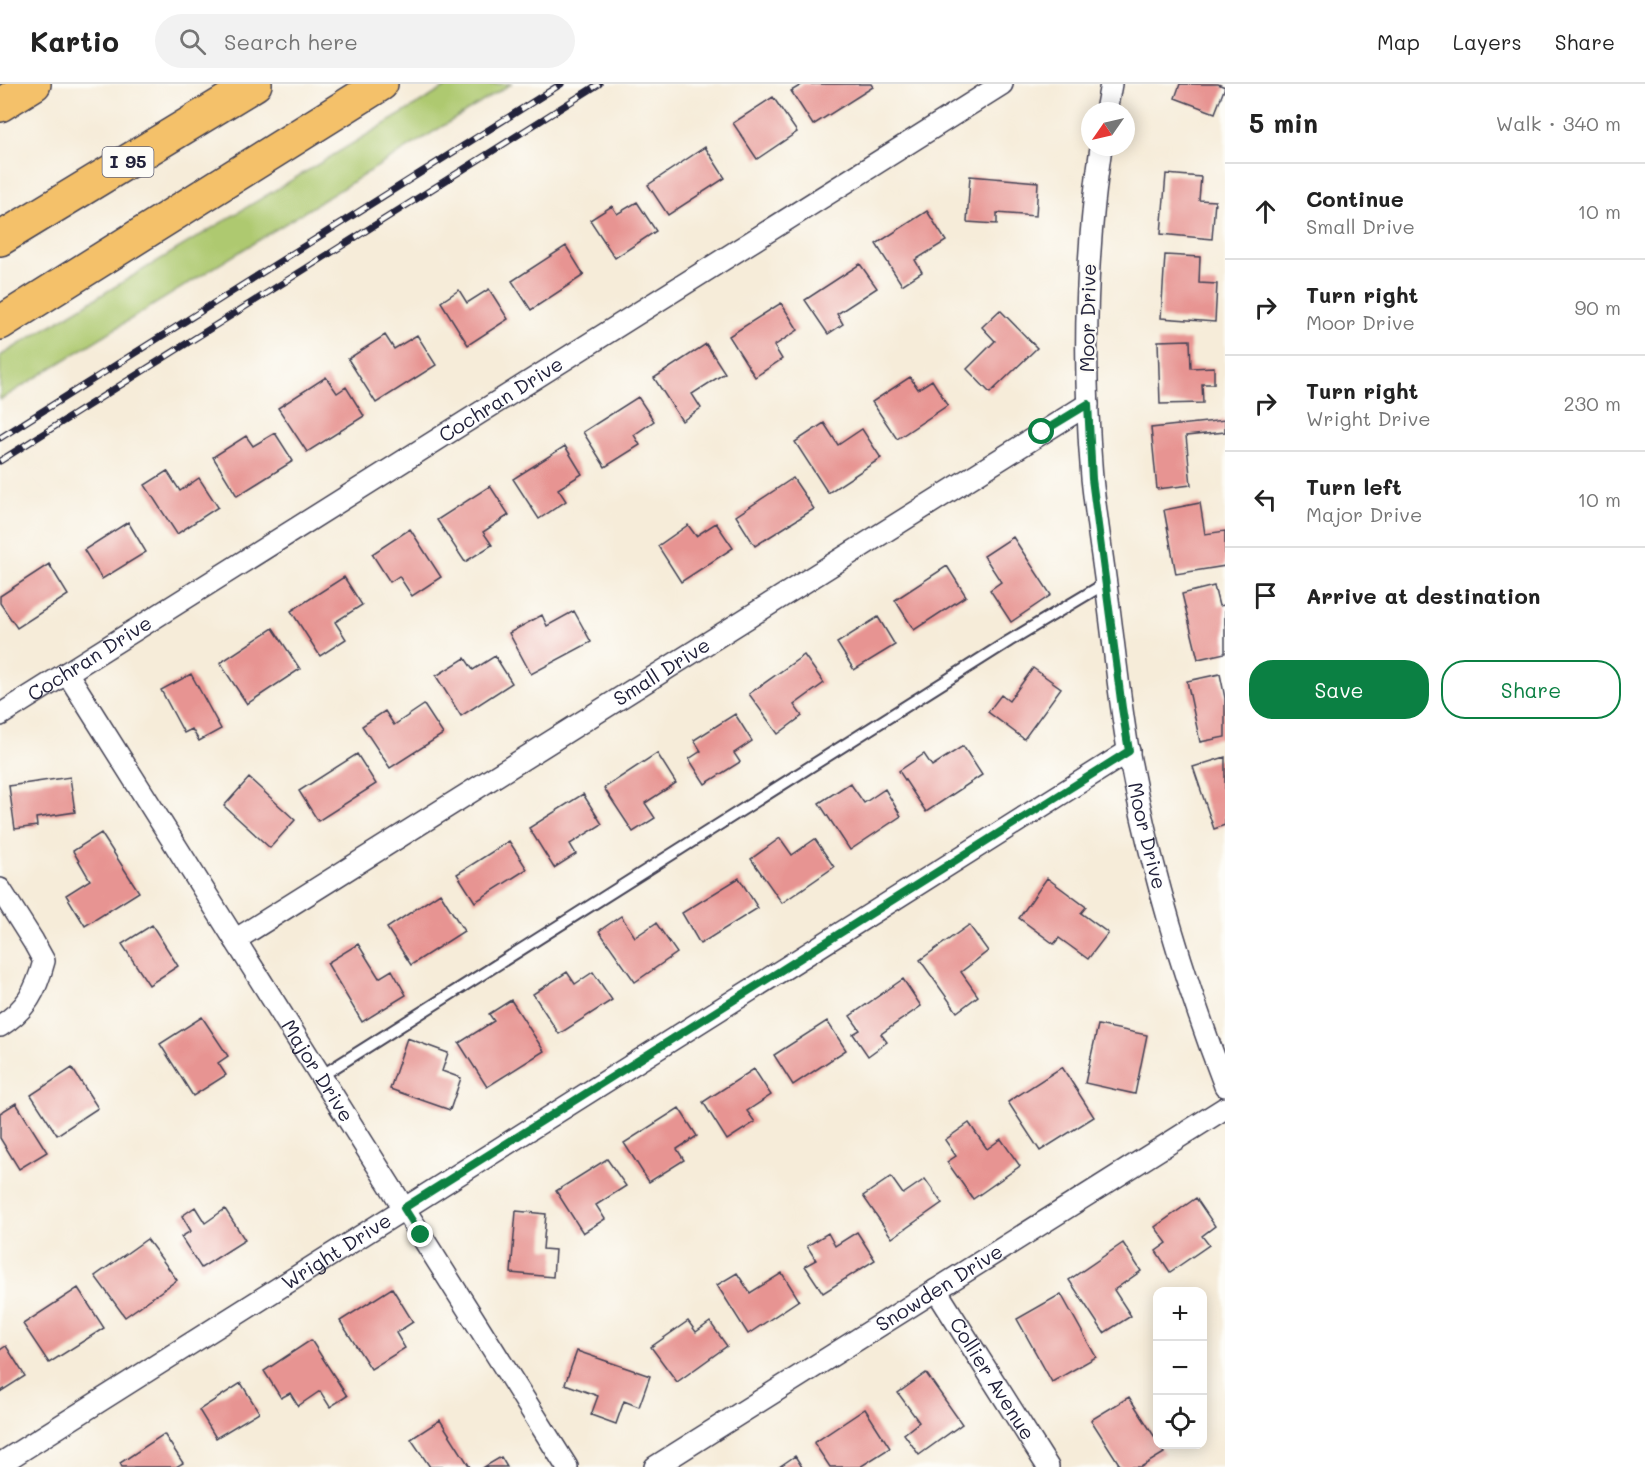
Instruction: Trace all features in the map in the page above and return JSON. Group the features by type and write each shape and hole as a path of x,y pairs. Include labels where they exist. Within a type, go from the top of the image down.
{"highway":[{"path":"0,105 34,84"},
{"name":"I 95","path":"0,238 255,84"},
{"path":"0,323 381,84"}],"street":[{"name":"Cochran Drive","path":"0,715 1002,84"},
{"path":"1108,102 1111,84"},
{"name":"Moor Drive","path":"1100,156 1088,274 1086,365 1092,479 1122,708 1148,843 1173,939 1225,1086"},
{"name":"Small Drive","path":"235,940 1088,404"},
{"name":"Major Drive","path":"67,673 567,1467"},
{"name":"Wright Drive","path":"0,1464 1129,751"},
{"path":"0,889 44,961 38,982 27,1003 0,1026"},
{"name":"Snowden Drive","path":"655,1467 1225,1108"},
{"name":"Collier Avenue","path":"936,1290 1048,1467"}],"lane":[{"path":"321,1076 999,647 1106,583"}],"green space":[{"path":"451,84 511,84 0,400 0,356"}],"building":[{"path":"803,84 871,84 873,87 813,125 791,91"},
{"path":"1180,84 1218,84 1225,87 1215,113 1175,98"},
{"path":"773,97 797,132 757,159 733,123"},
{"path":"705,147 725,178 668,215 648,185"},
{"path":"1166,174 1201,177 1199,200 1215,201 1212,239 1161,234"},
{"path":"970,176 1038,182 1036,216 997,213 997,224 967,222"},
{"path":"637,202 656,231 615,258 590,220 612,206 617,214"},
{"path":"927,211 946,241 915,260 922,272 902,285 876,244"},
{"path":"566,246 584,275 531,310 512,281"},
{"path":"1165,255 1200,257 1199,283 1217,284 1215,322 1161,318"},
{"path":"860,264 877,288 837,314 843,324 828,334 805,300"},
{"path":"489,289 508,319 468,345 441,302 459,290 467,303"},
{"path":"781,303 798,330 774,346 782,359 755,377 729,336"},
{"path":"1000,310 1037,348 990,393 967,369 995,341 982,327"},
{"path":"385,335 394,349 417,335 436,365 376,403 348,359"},
{"path":"1190,340 1191,368 1214,367 1214,384 1202,384 1203,403 1160,404 1158,341"},
{"path":"706,344 725,373 692,394 701,408 682,421 654,378"},
{"path":"326,377 337,393 346,387 364,416 307,452 278,408"},
{"path":"910,377 918,389 932,380 948,405 897,439 872,402"},
{"path":"638,397 654,421 634,435 640,445 605,467 583,432"},
{"path":"1225,420 1225,432 1186,436 1191,485 1157,489 1151,428"},
{"path":"824,423 838,445 862,429 881,458 828,493 795,442"},
{"path":"275,433 293,461 237,496 213,457 246,436 253,446"},
{"path":"565,446 582,474 558,489 566,501 539,519 513,479"},
{"path":"167,471 180,491 199,478 218,507 177,534 145,485"},
{"path":"793,478 814,509 755,546 736,516"},
{"path":"490,486 509,515 483,532 492,545 465,562 437,520"},
{"path":"1200,503 1205,534 1225,531 1225,566 1176,574 1164,510"},
{"path":"128,522 146,552 102,579 84,550"},
{"path":"716,523 733,548 681,582 658,546 688,525 696,536"},
{"path":"410,529 441,577 412,596 399,576 390,582 372,554"},
{"path":"1013,537 1051,595 1011,622 990,590 1001,582 984,556"},
{"path":"49,564 68,595 17,628 0,603 0,596"},
{"path":"947,566 966,596 914,630 895,600"},
{"path":"344,577 362,605 335,622 346,639 320,656 291,611"},
{"path":"1214,586 1219,606 1225,605 1225,653 1198,659 1182,594"},
{"path":"574,611 591,642 531,674 509,633 542,615 547,626"},
{"path":"878,617 895,645 854,670 837,643"},
{"path":"273,628 300,669 247,704 220,663"},
{"path":"804,655 824,683 794,705 802,716 778,734 749,694"},
{"path":"495,656 512,683 461,716 436,676 465,658 473,670"},
{"path":"1033,668 1061,688 1024,739 988,712 1001,695 1009,701"},
{"path":"191,674 221,729 199,741 192,729 184,733 161,690"},
{"path":"1220,674 1225,698 1225,737 1200,742 1187,681"},
{"path":"424,705 443,734 390,768 362,726 385,711 394,725"},
{"path":"735,714 752,741 734,753 740,762 705,784 689,759 701,751 694,740"},
{"path":"963,746 982,775 926,812 899,771 924,754 932,766"},
{"path":"657,753 676,783 645,803 655,818 633,832 604,788"},
{"path":"357,754 376,784 318,821 299,791"},
{"path":"1225,757 1225,825 1214,829 1193,767"},
{"path":"70,777 75,812 36,818 37,826 15,829 9,786"},
{"path":"249,778 295,820 270,848 224,806"},
{"path":"850,783 864,803 885,789 901,816 850,850 819,803"},
{"path":"583,794 602,824 570,844 576,854 554,868 529,828"},
{"path":"101,833 139,892 85,926 66,895 90,880 73,851"},
{"path":"780,838 792,855 815,839 834,867 782,903 751,859"},
{"path":"509,841 527,869 475,902 457,874"},
{"path":"739,878 758,908 700,944 682,913"},
{"path":"1047,878 1086,907 1081,913 1108,933 1088,959 1059,938 1054,944 1019,918"},
{"path":"440,893 464,931 411,965 387,928"},
{"path":"621,916 635,937 656,923 677,953 635,982 599,931"},
{"path":"152,925 178,966 149,985 122,944"},
{"path":"969,925 988,951 961,972 978,996 957,1012 920,960"},
{"path":"358,944 379,978 392,970 406,995 362,1022 327,963"},
{"path":"567,972 575,984 593,972 612,1000 559,1034 533,994"},
{"path":"903,979 921,1006 881,1034 887,1042 868,1056 853,1034 860,1030 850,1016"},
{"path":"511,1000 544,1051 487,1087 459,1043 494,1021 489,1014"},
{"path":"202,1017 228,1056 218,1063 226,1075 193,1096 160,1044"},
{"path":"827,1021 846,1050 793,1085 774,1055"},
{"path":"1098,1025 1147,1035 1135,1094 1085,1083"},
{"path":"407,1038 448,1053 442,1071 461,1078 450,1110 390,1089"},
{"path":"1062,1067 1094,1117 1040,1151 1008,1102"},
{"path":"72,1068 98,1108 57,1135 31,1095"},
{"path":"754,1069 771,1095 747,1111 755,1122 727,1140 703,1102"},
{"path":"16,1103 47,1152 19,1169 0,1138 0,1113"},
{"path":"679,1108 697,1136 677,1149 684,1160 649,1182 624,1143"},
{"path":"969,1123 987,1149 1001,1139 1020,1166 973,1199 947,1162 956,1156 945,1140"},
{"path":"607,1159 626,1186 596,1205 605,1219 583,1233 556,1191"},
{"path":"891,1177 903,1194 925,1179 942,1203 892,1238 863,1196"},
{"path":"1196,1198 1215,1226 1202,1236 1209,1245 1170,1272 1156,1251 1167,1243 1155,1227"},
{"path":"195,1207 205,1223 225,1209 245,1240 201,1268 181,1237 191,1231 182,1216"},
{"path":"516,1211 546,1214 543,1249 555,1250 553,1277 511,1273"},
{"path":"857,1232 875,1260 823,1293 805,1266 816,1260 807,1246 828,1233 835,1246"},
{"path":"147,1239 177,1280 125,1317 95,1276"},
{"path":"1123,1243 1141,1271 1114,1290 1131,1316 1104,1333 1069,1280"},
{"path":"737,1273 750,1293 782,1273 799,1300 748,1334 717,1285"},
{"path":"78,1288 104,1328 49,1363 23,1324"},
{"path":"392,1288 413,1322 396,1333 405,1348 371,1369 340,1321"},
{"path":"1061,1294 1096,1357 1052,1382 1017,1319"},
{"path":"688,1321 696,1332 710,1322 727,1346 677,1382 651,1347"},
{"path":"311,1340 347,1396 330,1407 320,1391 298,1406 290,1393 281,1398 264,1371"},
{"path":"6,1346 25,1376 0,1392 0,1350"},
{"path":"577,1351 650,1376 639,1407 624,1401 616,1424 591,1415 598,1396 565,1384"},
{"path":"926,1373 962,1424 919,1455 904,1434 919,1422 898,1393"},
{"path":"241,1383 259,1412 216,1438 199,1410"},
{"path":"1129,1397 1153,1434 1153,1449 1161,1449 1164,1453 1141,1467 1121,1467 1091,1420"},
{"path":"865,1409 890,1448 860,1467 830,1467 814,1443"},
{"path":"440,1420 470,1467 430,1467 411,1439"},
{"path":"164,1434 183,1463 176,1467 122,1467 120,1463"},
{"path":"795,1456 802,1467 779,1467"},
{"path":"501,1457 507,1467 484,1467"}],"railway":[{"path":"0,438 561,84"},
{"path":"0,461 599,84"}],"route":[{"path":"421,1235 404,1208 1129,751 1092,479 1088,404 1042,432"}]}
